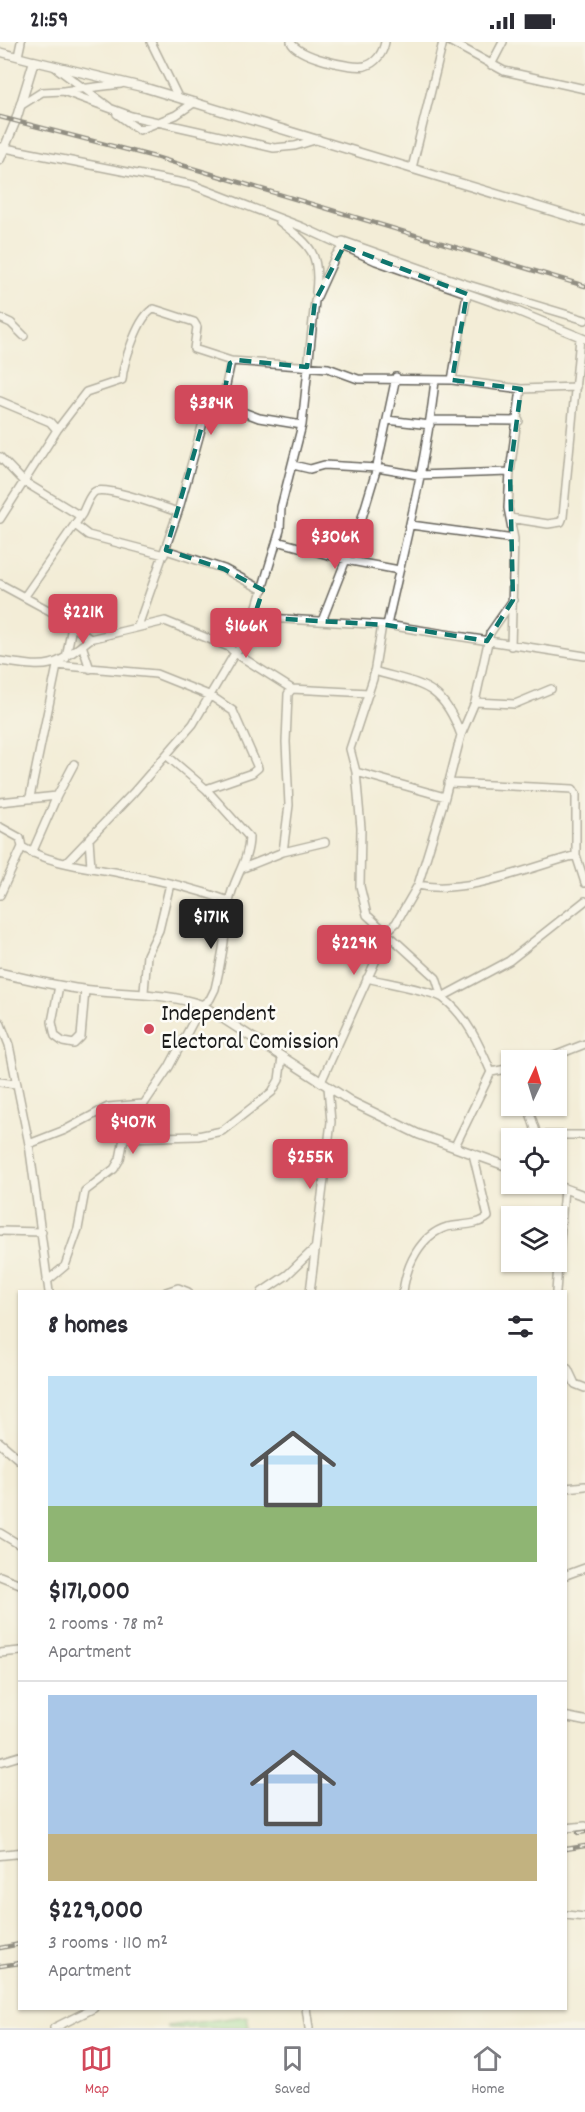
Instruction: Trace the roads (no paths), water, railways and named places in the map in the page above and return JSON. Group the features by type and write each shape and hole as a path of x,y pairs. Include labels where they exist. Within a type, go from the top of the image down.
{"street":[{"path":"18,56 21,42"},
{"path":"151,42 178,97"},
{"path":"291,42 296,50 306,54 360,66 376,59 382,53 385,42"},
{"path":"412,168 442,42"},
{"path":"451,42 504,71 585,89"},
{"path":"491,65 503,42"},
{"path":"0,52 178,97 585,221"},
{"path":"0,159 34,61"},
{"path":"54,66 139,130 176,115 195,102"},
{"path":"20,106 42,92 51,90 63,91 129,83"},
{"path":"63,91 112,110 274,148 295,146 318,138"},
{"path":"2,148 193,185 272,215 376,261 512,309 582,338 566,505 561,522 548,524 510,518"},
{"path":"66,863 193,724 235,653 243,644 263,590 277,541 282,516 281,507 302,424 315,301 316,261 304,239 272,215"},
{"path":"329,239 379,252 462,283 585,320"},
{"path":"315,301 336,255 344,246"},
{"path":"452,380 467,294"},
{"path":"0,519 57,430 86,392 122,380 123,366 144,315 154,309 194,322 197,327 194,349 231,361 328,368 358,379 396,377 435,381 452,380 521,389 576,387"},
{"path":"0,318 11,323 24,336"},
{"path":"222,404 231,361"},
{"path":"322,621 346,560 377,468 396,377"},
{"path":"435,381 430,422 418,476 411,525 369,693 350,749 356,772 361,828 360,886 367,915 436,978 442,997 463,1019 491,1072"},
{"path":"511,646 514,540 510,518 510,472 519,421 521,389"},
{"path":"0,401 50,422 57,430"},
{"path":"138,626 178,512 206,412 222,404 259,418 302,424"},
{"path":"387,420 519,421"},
{"path":"0,457 23,481 77,514 82,514"},
{"path":"293,465 310,468 324,465 377,468 418,476 510,472"},
{"path":"25,596 75,525 92,495 100,491 136,498 178,512"},
{"path":"75,525 88,535 165,552 224,569 263,590"},
{"path":"411,525 514,540"},
{"path":"277,541 346,560 399,570"},
{"path":"0,584 25,596 90,639"},
{"path":"310,1290 331,1122 325,1085 386,932 396,923 418,885 461,735 476,702 487,641 513,600"},
{"path":"252,623 267,618 385,625 585,656"},
{"path":"30,797 56,665 90,639 165,621 229,647 292,689 369,693"},
{"path":"66,658 72,626"},
{"path":"82,645 90,669"},
{"path":"0,661 156,674 211,696 233,711 258,768 206,789"},
{"path":"374,671 428,687 443,699 454,716 461,735"},
{"path":"476,702 515,704 551,688"},
{"path":"283,852 289,805 286,742 288,694 292,689"},
{"path":"47,1281 65,1266 78,1229 85,1191 110,1174 120,1159 124,1138 142,1104 169,1067 202,1005 210,999 215,989 230,916 229,901 243,868 249,837 206,789 166,755"},
{"path":"32,853 74,764"},
{"path":"356,772 445,797"},
{"path":"448,783 573,789 576,794 576,855 583,867 585,883"},
{"path":"0,802 30,797 57,796"},
{"path":"0,827 20,838 22,847 0,895"},
{"path":"89,839 91,867"},
{"path":"243,868 283,852 325,842"},
{"path":"22,847 32,853 66,863 170,884 229,901"},
{"path":"418,885 432,888 461,887 576,855"},
{"path":"144,992 147,955 159,930 170,884"},
{"path":"367,978 442,997 501,966 585,901"},
{"path":"0,973 85,990 144,992 181,998 202,1005 352,1102 418,1134 501,1164"},
{"path":"59,986 52,1029 55,1036 68,1044 79,1042 81,1037 85,990"},
{"path":"0,1022 9,1045 29,1144 49,1290"},
{"path":"567,1051 585,1044"},
{"path":"124,1138 198,1136 222,1131 272,1092 279,1080 282,1057"},
{"path":"491,1072 501,1070"},
{"path":"455,1146 491,1072"},
{"path":"0,1082 16,1084"},
{"path":"29,1144 65,1130 108,1107 142,1104"},
{"path":"531,1116 537,1135 585,1135"},
{"path":"403,1290 409,1266 415,1253 435,1233 488,1217 473,1154"},
{"path":"567,1189 585,1196"},
{"path":"556,1290 564,1194"},
{"path":"0,1230 42,1232"},
{"path":"265,1290 287,1275 315,1248"},
{"path":"567,1368 574,1384 585,1388"},
{"path":"0,1443 18,1458"},
{"path":"567,1488 585,1486"},
{"path":"0,1533 18,1544"},
{"path":"567,1575 585,1568"},
{"path":"0,1576 18,1583"},
{"path":"0,1653 18,1651"},
{"path":"567,1717 585,1722"},
{"path":"0,1762 18,1757"},
{"path":"567,1827 585,1826"},
{"path":"0,1854 18,1852"},
{"path":"567,1915 585,1917"},
{"path":"54,2028 90,2010"},
{"path":"306,2010 309,2028"}],"railway":[{"path":"0,117 155,157 585,286"},
{"path":"578,1833 585,1832"},
{"path":"567,1849 585,1846"},
{"path":"0,1948 18,1944"},
{"path":"0,1966 18,1963"}],"place":[{"name":"Independent Electoral Comission","path":"149,1029"}]}
